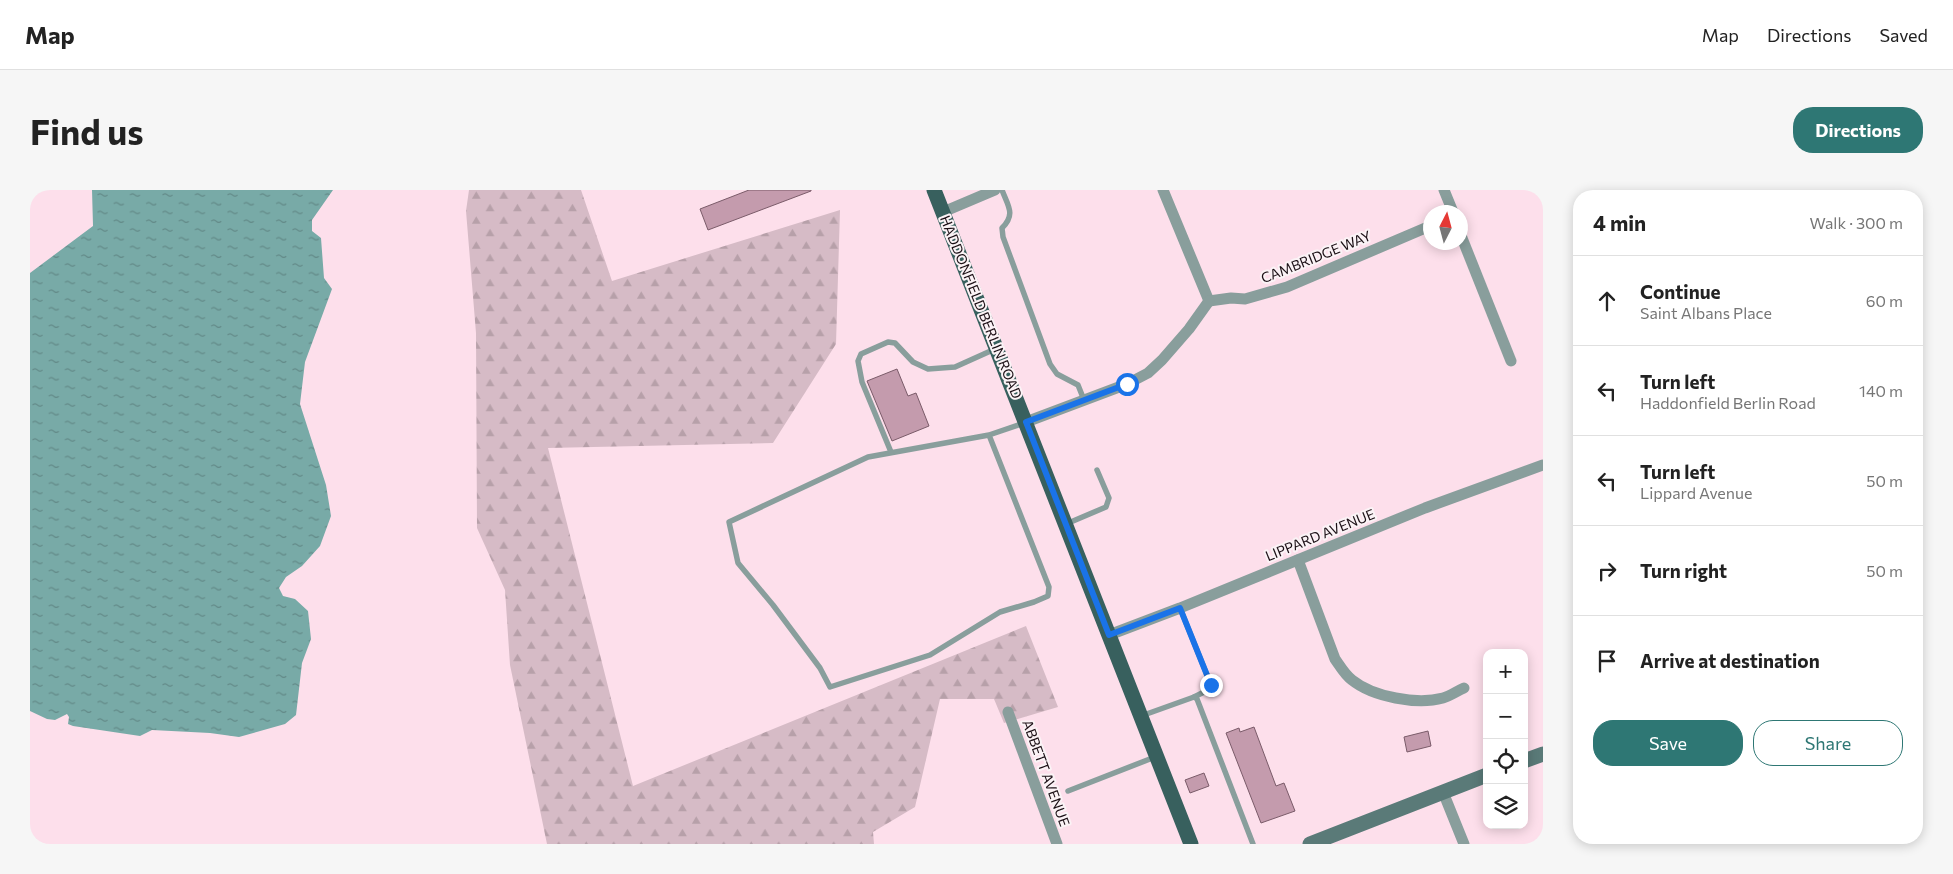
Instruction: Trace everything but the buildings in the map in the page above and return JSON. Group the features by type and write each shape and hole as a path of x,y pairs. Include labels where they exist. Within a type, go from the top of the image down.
{"main road":[{"name":"HADDONFIELD BERLIN ROAD","path":"934,190 1191,844"}],"street":[{"path":"943,212 995,190"},
{"path":"1026,422 1127,384 1148,373 1184,335 1209,301 1163,190"},
{"path":"1444,190 1449,205"},
{"name":"CAMBRIDGE WAY","path":"1209,301 1231,298 1245,299 1287,287 1423,229"},
{"path":"1467,250 1512,360"},
{"name":"LIPPARD AVENUE","path":"1109,635 1425,508 1543,465"},
{"path":"1298,560 1335,659 1352,680 1387,696 1408,700 1444,698 1464,688"},
{"name":"ABBETT AVENUE","path":"1008,712 1057,844"},
{"path":"1528,760 1543,754"},
{"path":"1310,844 1327,841 1483,777"},
{"path":"1443,792 1464,844"}],"lane":[{"path":"1002,190 1011,212 1009,221 1002,228 1003,237 1050,364 1057,374 1078,385 1084,400"},
{"path":"891,452 862,382 858,361 861,354 888,342 895,343 913,362 928,369 955,367 997,348"},
{"path":"989,435 1048,587 1048,596 1000,612 974,626 930,656 830,687 814,660 773,605 738,564 729,522 868,457 989,435 1026,422"},
{"path":"1066,524 1106,507 1109,498 1097,470"},
{"path":"1141,716 1194,697 1206,691 1211,685 1180,608"},
{"path":"1194,697 1197,699 1252,844"},
{"path":"1068,791 1157,757"}],"green space":[{"path":"469,190 581,190 612,281 840,210 836,344 773,443 548,448 633,786 1026,626 1058,707 1004,723 994,699 940,699 915,807 873,832 874,844 547,844 510,665 505,590 477,528 476,333 466,211"}],"water":[{"path":"92,190 333,190 312,220 312,231 321,238 324,278 332,289 305,362 300,404 326,485 331,516 320,546 302,566 286,577 279,588 283,596 295,599 308,611 311,639 302,663 296,715 285,724 239,737 210,733 152,730 140,736 73,726 68,724 69,717 67,714 55,720 47,719 30,711 30,273 93,226"}],"route":[{"path":"1127,384 1026,422 1109,635 1180,608 1211,685"}]}
